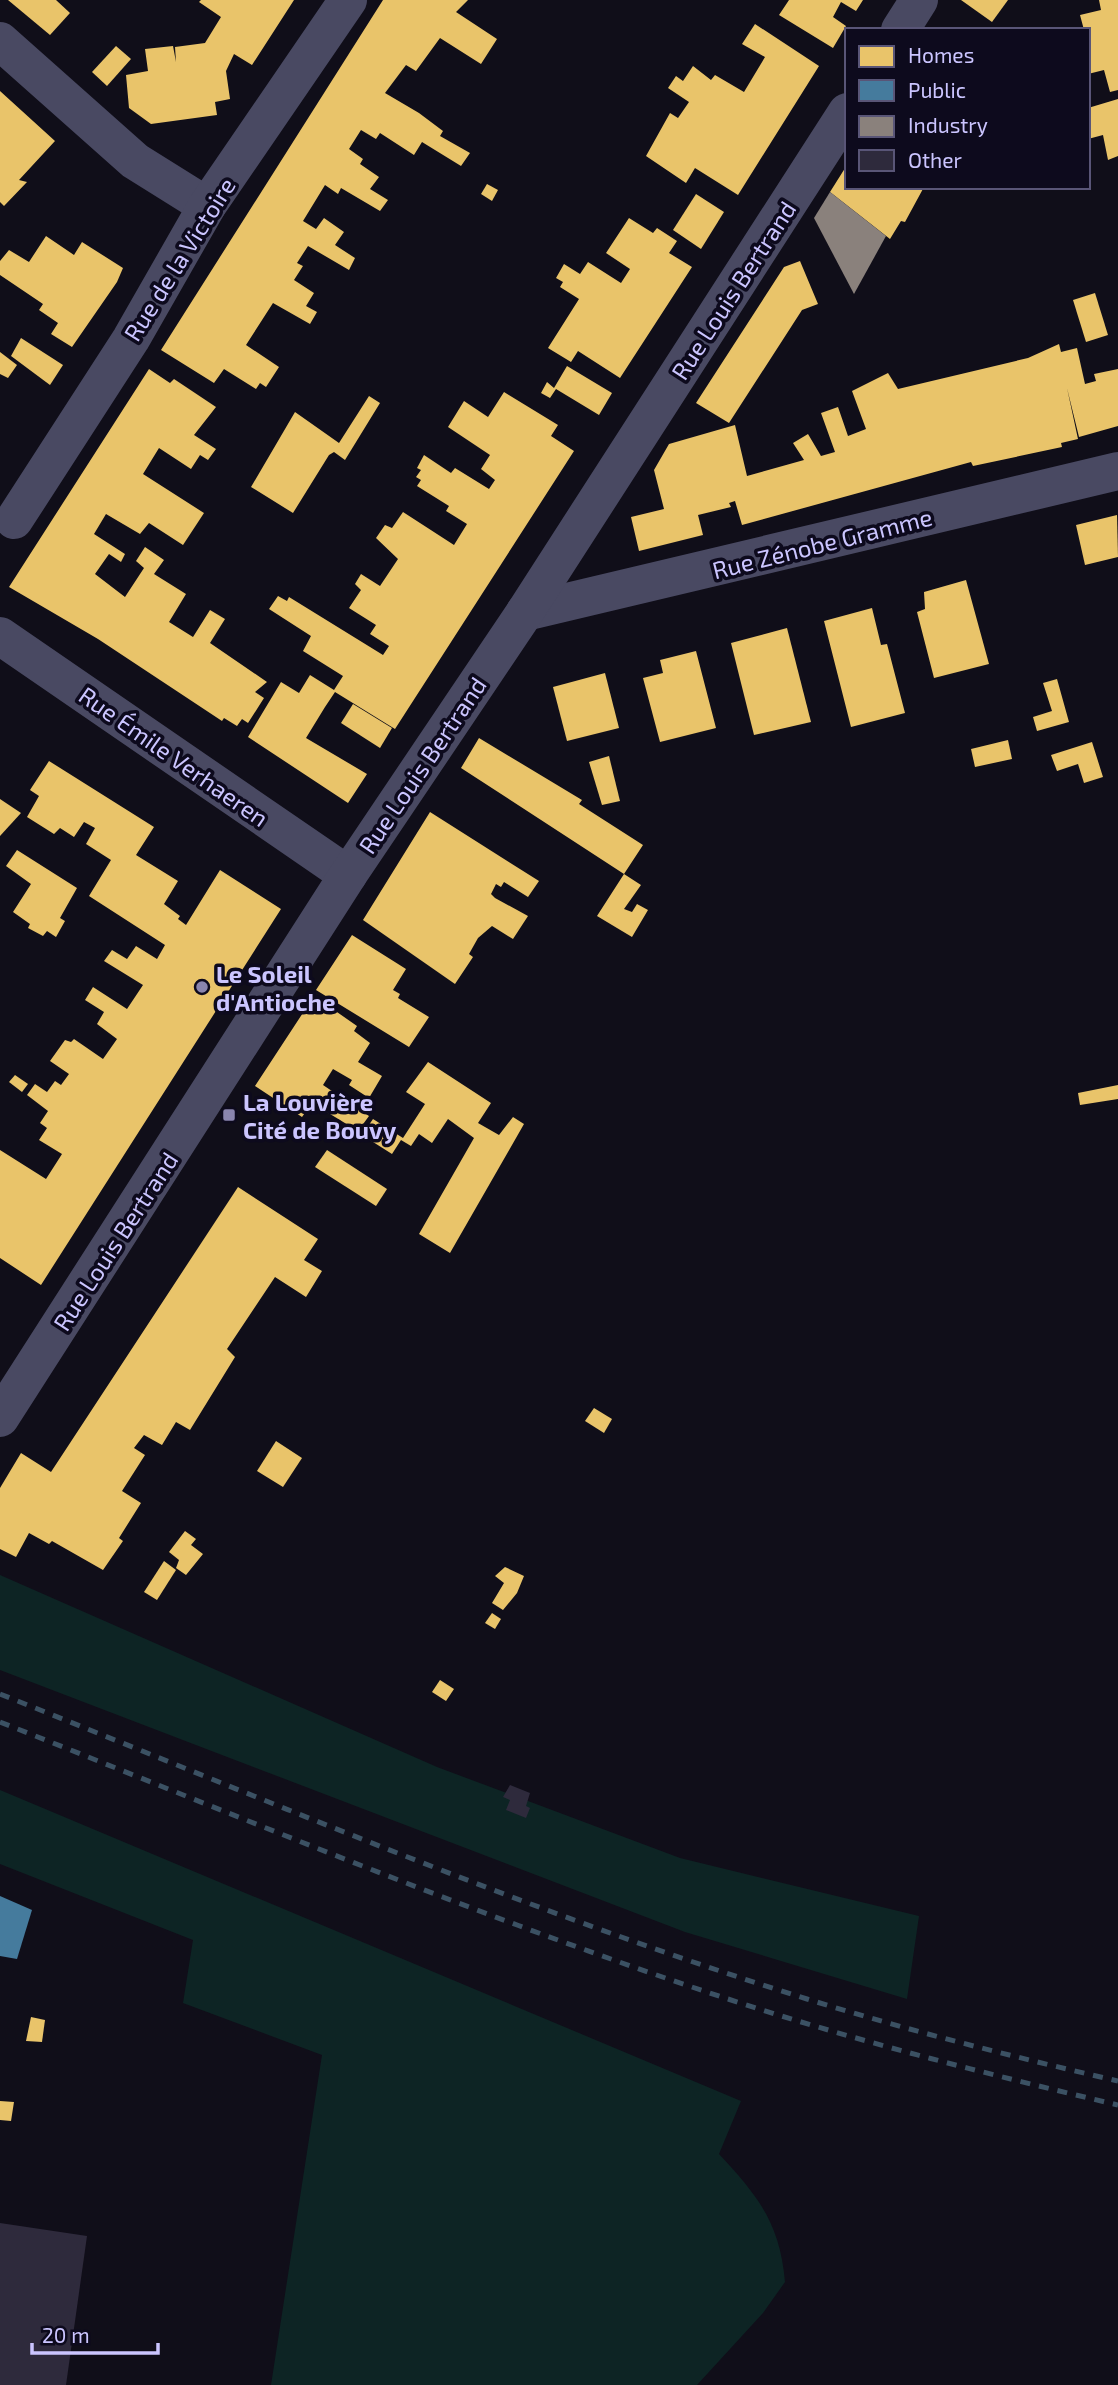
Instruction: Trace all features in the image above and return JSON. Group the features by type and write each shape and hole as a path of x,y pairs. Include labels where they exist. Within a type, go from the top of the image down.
{"street":[{"name":"Rue de la Victoire","path":"5,525 131,339 207,206 348,0"},
{"path":"901,28 919,0"},
{"path":"0,41 135,161 207,206"},
{"name":"Rue Louis Bertrand","path":"0,1418 348,875 525,612 845,115"},
{"name":"Rue Zénobe Gramme","path":"525,612 1118,471"},
{"name":"Rue Émile Verhaeren","path":"0,636 348,875"}],"green space":[{"path":"0,1575 437,1767 680,1858 919,1916 907,1999 685,1932 0,1670"},
{"path":"0,1790 741,2101 719,2154 745,2183 765,2212 778,2243 785,2282 763,2313 697,2385 271,2385 322,2055 183,2003 193,1940 0,1864"}],"building: Homes":[{"path":"8,0 56,0 70,13 50,35"},
{"path":"294,0 252,65 234,54 226,71 230,99 215,102 217,115 151,124 129,108 126,75 148,71 145,49 173,46 176,62 175,47 205,43 221,17 199,2"},
{"path":"383,0 468,0 456,12 497,39 481,64 440,38 416,71 406,65 385,93 443,131 440,136 470,153 461,166 422,142 414,155 380,133 376,139 361,130 349,149 363,159 360,164 379,177 370,189 388,200 380,211 341,188 338,194 325,185 303,221 316,229 324,218 344,232 335,245 355,258 349,270 308,246 297,263 303,266 294,280 314,293 306,306 317,312 310,324 273,303 246,345 279,367 266,387 260,383 256,389 224,369 214,383 161,350"},
{"path":"789,0 863,0 856,11 841,2 833,17 846,26 833,48 779,15"},
{"path":"961,0 1008,0 992,22"},
{"path":"1099,0 1118,0 1118,90 1110,92 1104,70 1090,74 1090,28 1083,28 1080,15 1101,10"},
{"path":"755,24 819,66 738,195 695,168 686,183 646,156 670,113 678,118 689,102 668,88 676,76 683,81 693,66 711,80 715,75 744,92 765,57 742,44"},
{"path":"116,46 131,59 107,86 92,72"},
{"path":"0,91 55,141 19,180 27,182 4,206 0,202"},
{"path":"1118,99 1118,156 1108,160 1103,135 1090,138 1090,107"},
{"path":"845,168 845,189 923,189 905,222 901,221 890,239 830,192"},
{"path":"487,184 498,190 492,201 481,194"},
{"path":"696,194 724,212 701,249 673,230"},
{"path":"629,218 653,233 657,228 677,241 669,253 692,267 620,378 578,351 571,362 548,348 579,299 560,287 563,282 556,278 564,264 580,274 588,262 621,283 630,269 606,253"},
{"path":"46,236 74,255 82,242 123,268 117,282 72,347 51,334 58,323 39,310 43,304 0,275 0,261 9,250 29,262"},
{"path":"800,261 818,304 802,310 729,423 696,403 784,267"},
{"path":"1095,293 1108,335 1086,342 1073,300"},
{"path":"21,338 63,365 50,385 11,356"},
{"path":"1059,344 1061,352 1077,348 1085,384 1096,381 1094,374 1118,369 1118,426 1079,437 1067,388 1078,439 1061,443 1062,447 973,466 971,462 742,525 735,501 729,503 731,507 698,515 703,535 639,551 631,517 664,509 654,470 669,444 735,425 747,476 804,460 793,443 808,434 821,456 835,452 821,413 838,407 848,436 866,429 852,391 888,373 898,389 1028,358"},
{"path":"0,352 17,365 8,378 0,374"},
{"path":"567,366 612,393 599,415 556,389 550,398 541,393 547,382 554,388"},
{"path":"149,369 170,383 174,379 216,407 194,435 216,449 208,460 200,455 191,469 159,448 143,474 204,513 183,545 149,523 140,534 106,514 94,534 125,554 121,562 109,554 95,574 125,597 144,568 136,561 145,547 164,560 154,574 186,594 169,622 193,637 210,610 225,619 210,643 267,682 255,692 264,698 248,723 242,719 237,726 224,718 222,721 98,639 9,587"},
{"path":"504,392 558,425 551,436 574,451 395,729 335,692 325,707 306,738 367,774 348,803 248,737 281,682 299,693 310,675 334,690 343,676 303,651 311,636 269,609 278,596 287,601 289,597 383,655 389,646 370,634 376,625 349,608 361,590 355,584 361,574 380,586 398,559 376,538 385,525 392,528 403,512 454,545 467,524 446,511 449,506 417,486 421,480 416,477 421,470 417,468 424,455 451,473 455,468 489,489 495,480 481,469 490,455 448,427 464,401 488,417"},
{"path":"369,396 380,403 345,460 334,452 329,455 293,513 251,487 295,412 339,443"},
{"path":"1117,515 1118,557 1085,565 1076,525"},
{"path":"966,580 989,664 934,678 917,612 925,609 924,592"},
{"path":"872,608 881,645 887,644 905,713 851,727 824,621"},
{"path":"787,628 811,722 754,735 731,643"},
{"path":"696,651 716,728 660,742 643,678 663,673 660,660"},
{"path":"605,673 619,728 567,741 553,687"},
{"path":"1057,679 1069,722 1037,731 1033,717 1052,711 1043,683"},
{"path":"353,704 392,728 380,748 341,723"},
{"path":"479,738 582,800 579,804 643,845 624,874 461,768"},
{"path":"1008,740 1012,759 975,767 971,749"},
{"path":"1092,742 1103,777 1084,783 1078,764 1057,771 1051,755"},
{"path":"609,756 620,801 602,805 589,762"},
{"path":"49,761 154,827 136,855 178,881 164,904 180,916 178,919 186,925 220,870 281,909 41,1285 0,1258 0,1150 46,1179 62,1154 39,1140 47,1128 40,1123 48,1111 27,1095 35,1084 47,1092 55,1081 61,1085 69,1074 50,1061 65,1040 71,1042 74,1039 103,1059 117,1039 97,1024 104,1012 85,1000 93,987 127,1009 143,985 104,961 112,950 127,959 136,946 157,959 165,945 89,896 111,860 86,844 95,828 84,822 74,837 60,828 54,834 27,817 39,796 30,790"},
{"path":"0,799 21,813 0,836"},
{"path":"430,812 539,881 528,897 504,882 501,887 496,884 491,894 495,898 528,916 513,939 492,926 478,938 469,954 473,957 455,984 363,920"},
{"path":"17,850 77,888 60,918 65,921 56,937 47,931 43,936 28,928 30,924 13,912 31,884 6,866"},
{"path":"624,874 641,885 624,909 632,912 637,904 648,910 632,937 597,916"},
{"path":"352,935 406,969 393,990 400,994 398,998 429,1017 409,1047 316,990"},
{"path":"314,996 357,1026 354,1031 370,1043 358,1062 382,1076 369,1098 349,1085 352,1080 333,1069 323,1085 369,1116 358,1131 312,1103 302,1117 255,1086"},
{"path":"428,1062 491,1103 478,1123 499,1135 513,1117 524,1124 450,1253 419,1234 474,1138 448,1119 432,1143 419,1134 411,1146 401,1140 392,1154 362,1135 373,1119 403,1138 425,1104 406,1092"},
{"path":"15,1075 28,1084 22,1092 9,1082"},
{"path":"1118,1085 1118,1099 1080,1105 1078,1093"},
{"path":"327,1150 387,1189 376,1206 315,1167"},
{"path":"238,1187 318,1239 304,1260 322,1271 306,1297 275,1277 227,1349 235,1357 190,1430 176,1422 162,1445 144,1435 134,1448 145,1455 122,1491 141,1503 119,1538 123,1541 103,1570 52,1541 49,1544 29,1533 16,1557 0,1549 0,1488 21,1453 51,1472"},
{"path":"594,1408 612,1419 604,1433 585,1421"},
{"path":"276,1441 302,1458 283,1487 257,1471"},
{"path":"185,1531 196,1539 191,1545 203,1554 186,1575 176,1568 179,1560 169,1552"},
{"path":"164,1561 176,1570 157,1600 144,1592"},
{"path":"505,1567 524,1576 517,1593 503,1610 492,1603 504,1583 495,1576"},
{"path":"492,1613 501,1619 495,1629 485,1623"},
{"path":"440,1680 454,1689 446,1701 432,1692"},
{"path":"31,2017 45,2020 42,2042 26,2041"},
{"path":"0,2101 14,2102 11,2121 0,2120"}],"building: Public":[{"path":"0,1896 32,1910 17,1959 0,1956"}],"building: Industry":[{"path":"830,192 886,236 854,294 814,218"}],"building: Other":[{"path":"510,1785 530,1793 526,1806 530,1808 526,1818 506,1810 510,1800 503,1797"},
{"path":"0,2223 87,2236 66,2385 0,2385"}],"railway":[{"path":"0,1694 502,1893 705,1966 884,2022 1118,2081"},
{"path":"0,1722 362,1866 636,1968 873,2043 1118,2105"}],"place":[{"name":"Le Soleil d'Antioche","path":"202,987"},
{"name":"La Louvière Cité de Bouvy","path":"229,1115"}]}
